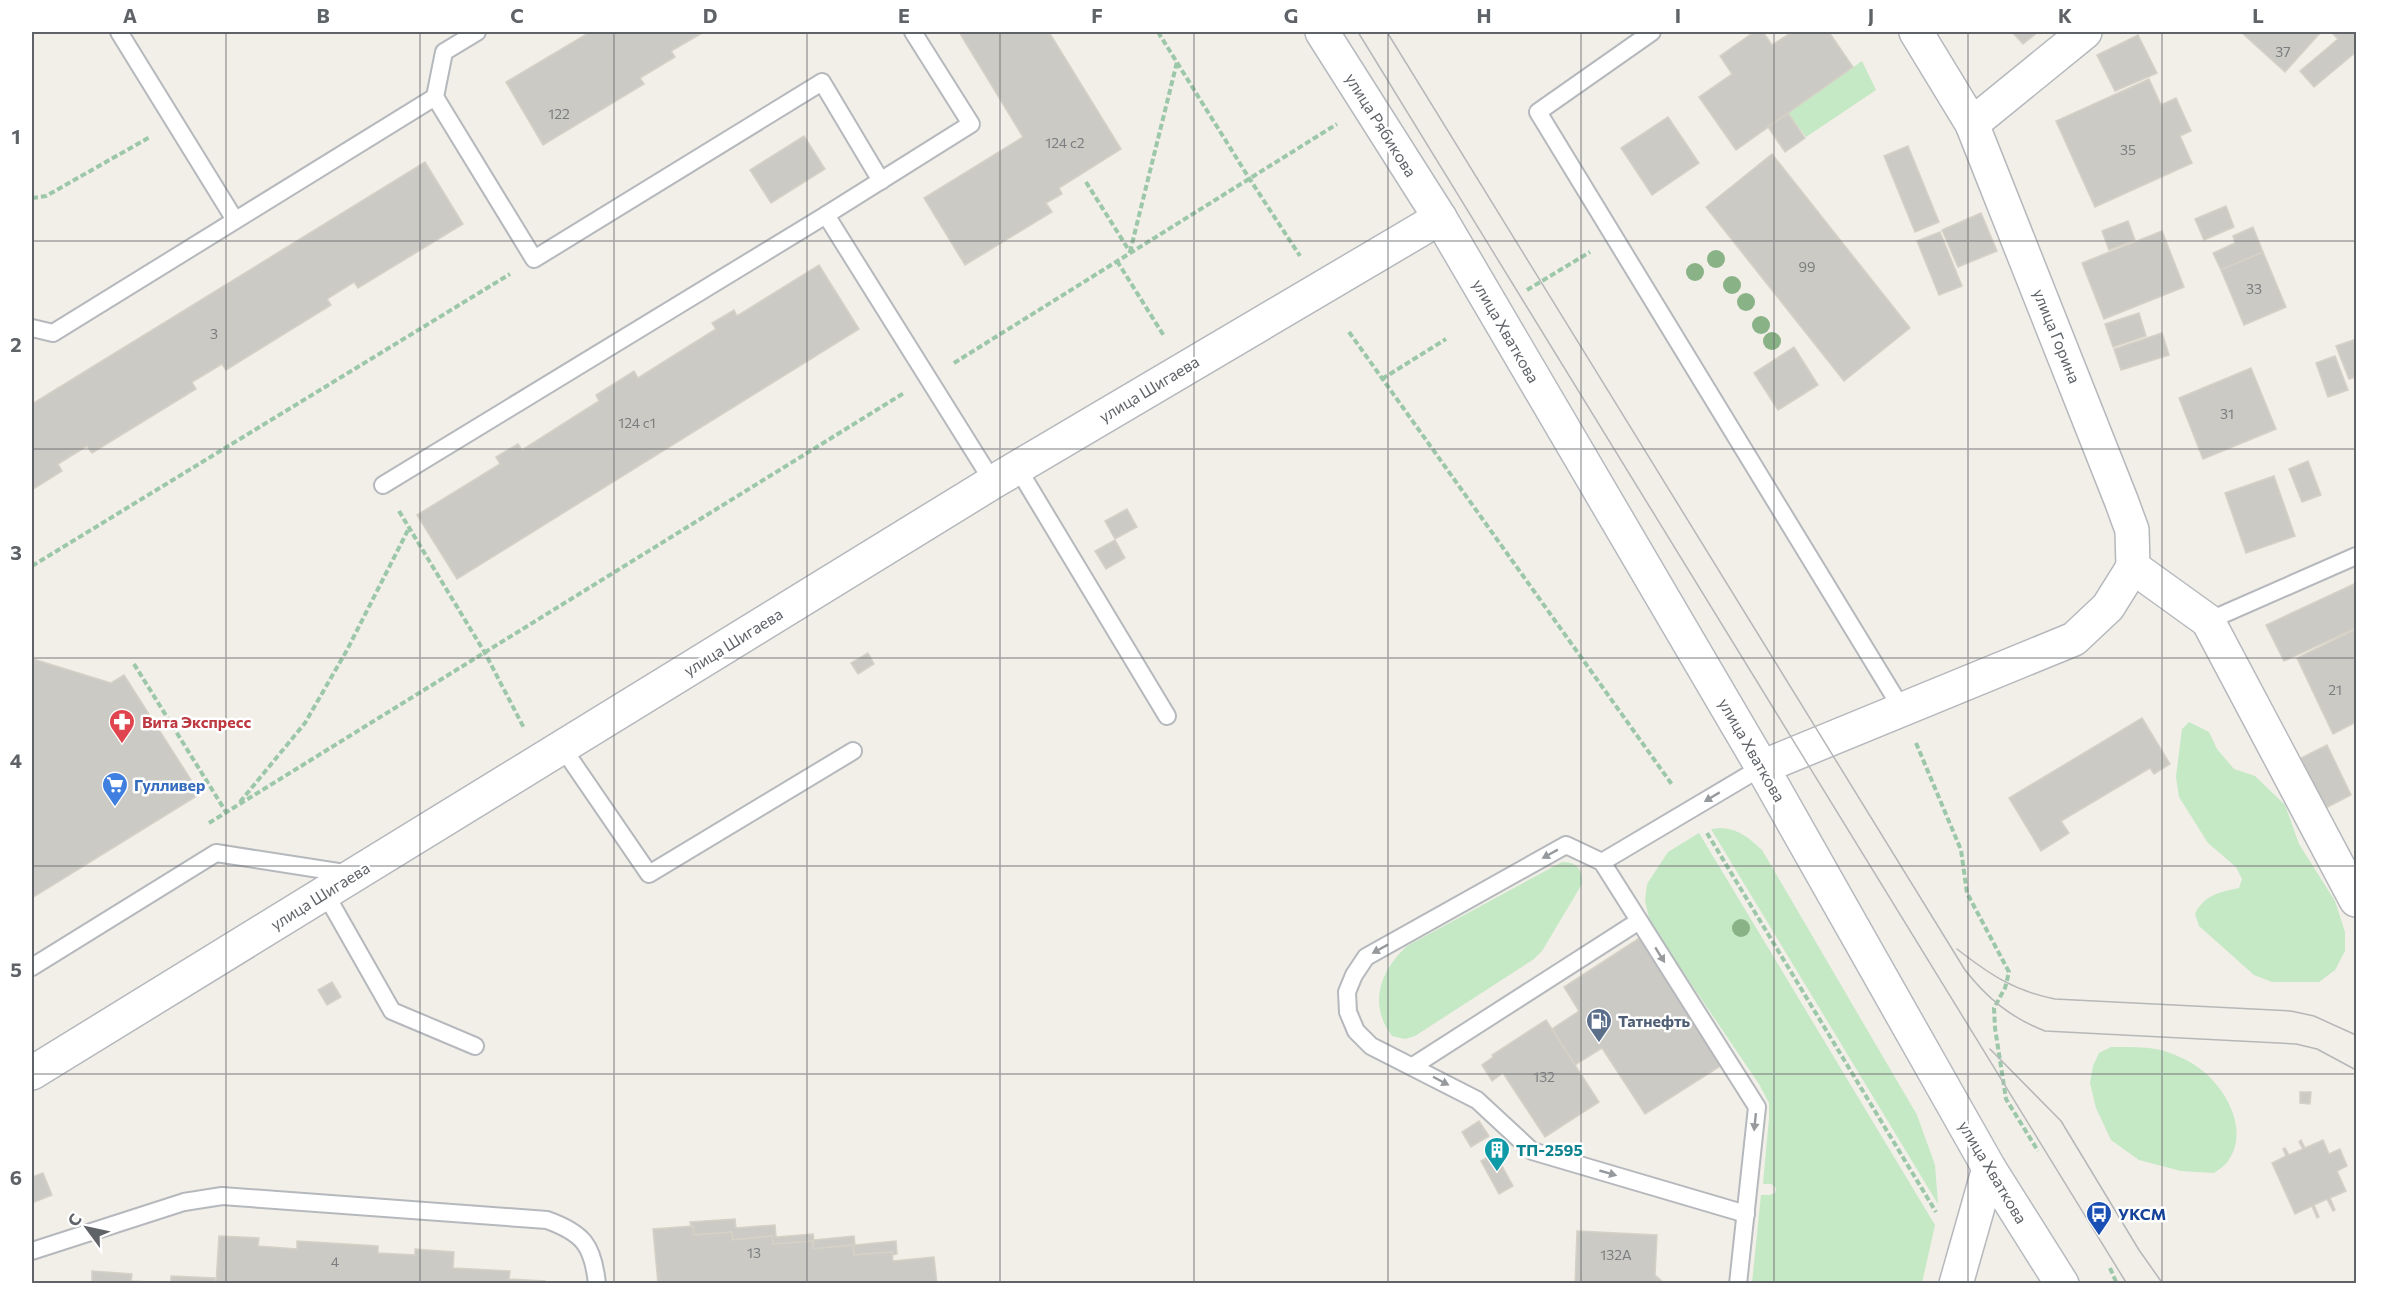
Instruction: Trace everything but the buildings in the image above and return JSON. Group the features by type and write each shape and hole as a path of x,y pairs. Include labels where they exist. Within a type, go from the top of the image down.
{"street":[{"name":"улица Рябикова","path":"1322,32 1440,218"},
{"name":"улица Горина","path":"1916,32 1972,124 2132,530 2133,567"},
{"path":"1972,124 2085,32"},
{"name":"улица Шигаева","path":"32,1074 1005,475 1440,218"},
{"name":"улица Хваткова","path":"1440,218 1762,767 1989,1168 2062,1284"},
{"path":"1762,767 2074,639 2108,607 2133,567 2208,621 2356,900"},
{"path":"1956,1284 1989,1168"}],"lane":[{"path":"119,32 235,220"},
{"path":"477,32 444,52 435,98 534,259 822,82 881,181"},
{"path":"383,485 971,124 913,32"},
{"path":"1652,32 1538,112 1902,709"},
{"path":"32,328 53,333 435,98"},
{"path":"826,215 929,378 1005,475 1167,716"},
{"path":"2208,621 2356,556"},
{"path":"551,754 650,874 853,751"},
{"path":"1602,862 1762,767"},
{"path":"1738,1284 1746,1214 1757,1107 1602,862 1566,846 1366,957 1354,975 1347,992 1348,1012 1356,1031 1371,1046 1477,1100 1532,1151 1746,1214"},
{"path":"32,967 216,853 355,875"},
{"path":"325,893 392,1011 475,1046"},
{"path":"1413,1066 1639,921"},
{"path":"32,1251 184,1202 222,1196 547,1220 569,1228 585,1242 595,1263 597,1284"}],"path":[{"path":"1158,32 1300,256"},
{"path":"1130,253 1177,62"},
{"path":"205,825 1369,105"},
{"path":"32,198 46,196 175,123"},
{"path":"1086,182 1130,253"},
{"path":"1521,294 1614,237"},
{"path":"32,566 534,259"},
{"path":"1117,261 1165,337"},
{"path":"1382,378 1446,339"},
{"path":"383,485 485,653 551,754"},
{"path":"238,805 305,723 347,650 409,528"},
{"path":"134,664 226,813"},
{"path":"1902,709 1961,850 1967,893 2009,972 2005,988 1994,1008 2006,1099 2038,1151"},
{"path":"2110,1268 2117,1284"}],"green space":[{"path":"1862,61 1876,90 1806,137 1788,113"},
{"path":"2189,722 2209,732 2217,749 2234,769 2255,776 2285,805 2299,844 2335,901 2345,932 2345,951 2335,970 2319,982 2272,982 2254,975 2199,926 2195,914 2203,902 2219,893 2239,888 2242,879 2236,867 2208,843 2179,797 2176,777 2182,729"},
{"path":"1721,828 1743,835 1762,850 1917,1115 1935,1165 1938,1204 1711,829"},
{"path":"1699,833 1935,1225 1922,1283 1752,1283 1761,1195 1775,1193 1776,1188 1771,1184 1763,1184 1769,1103 1759,1084 1662,941 1649,918 1645,901 1647,884 1668,852"},
{"path":"1562,862 1572,863 1578,868 1582,884 1542,951 1534,959 1415,1036 1405,1039 1392,1036 1380,1012 1380,988 1390,966 1407,946"},
{"path":"2111,1047 2160,1050 2193,1064 2216,1084 2231,1109 2237,1136 2234,1149 2225,1165 2214,1173 2181,1171 2139,1160 2111,1140 2096,1108 2090,1083 2093,1066 2099,1053"}],"tram line":[{"path":"1358,32 2127,1284"},
{"path":"1387,32 1965,970 1982,990 2021,1020 2045,1031 2296,1044 2317,1049 2356,1070"},
{"path":"1957,949 2003,980 2040,996 2055,999 2291,1011 2314,1016 2356,1035"},
{"path":"1990,1049 2061,1121 2139,1250 2163,1284"},
{"path":"2352,1284 2356,1279"}],"place":[{"name":"Вита Экспресс","path":"122,745"},
{"name":"Гулливер","path":"115,808"},
{"name":"Татнефть","path":"1599,1044"},
{"name":"ТП-2595","path":"1497,1173"},
{"name":"УКСМ","path":"2099,1237"}]}
